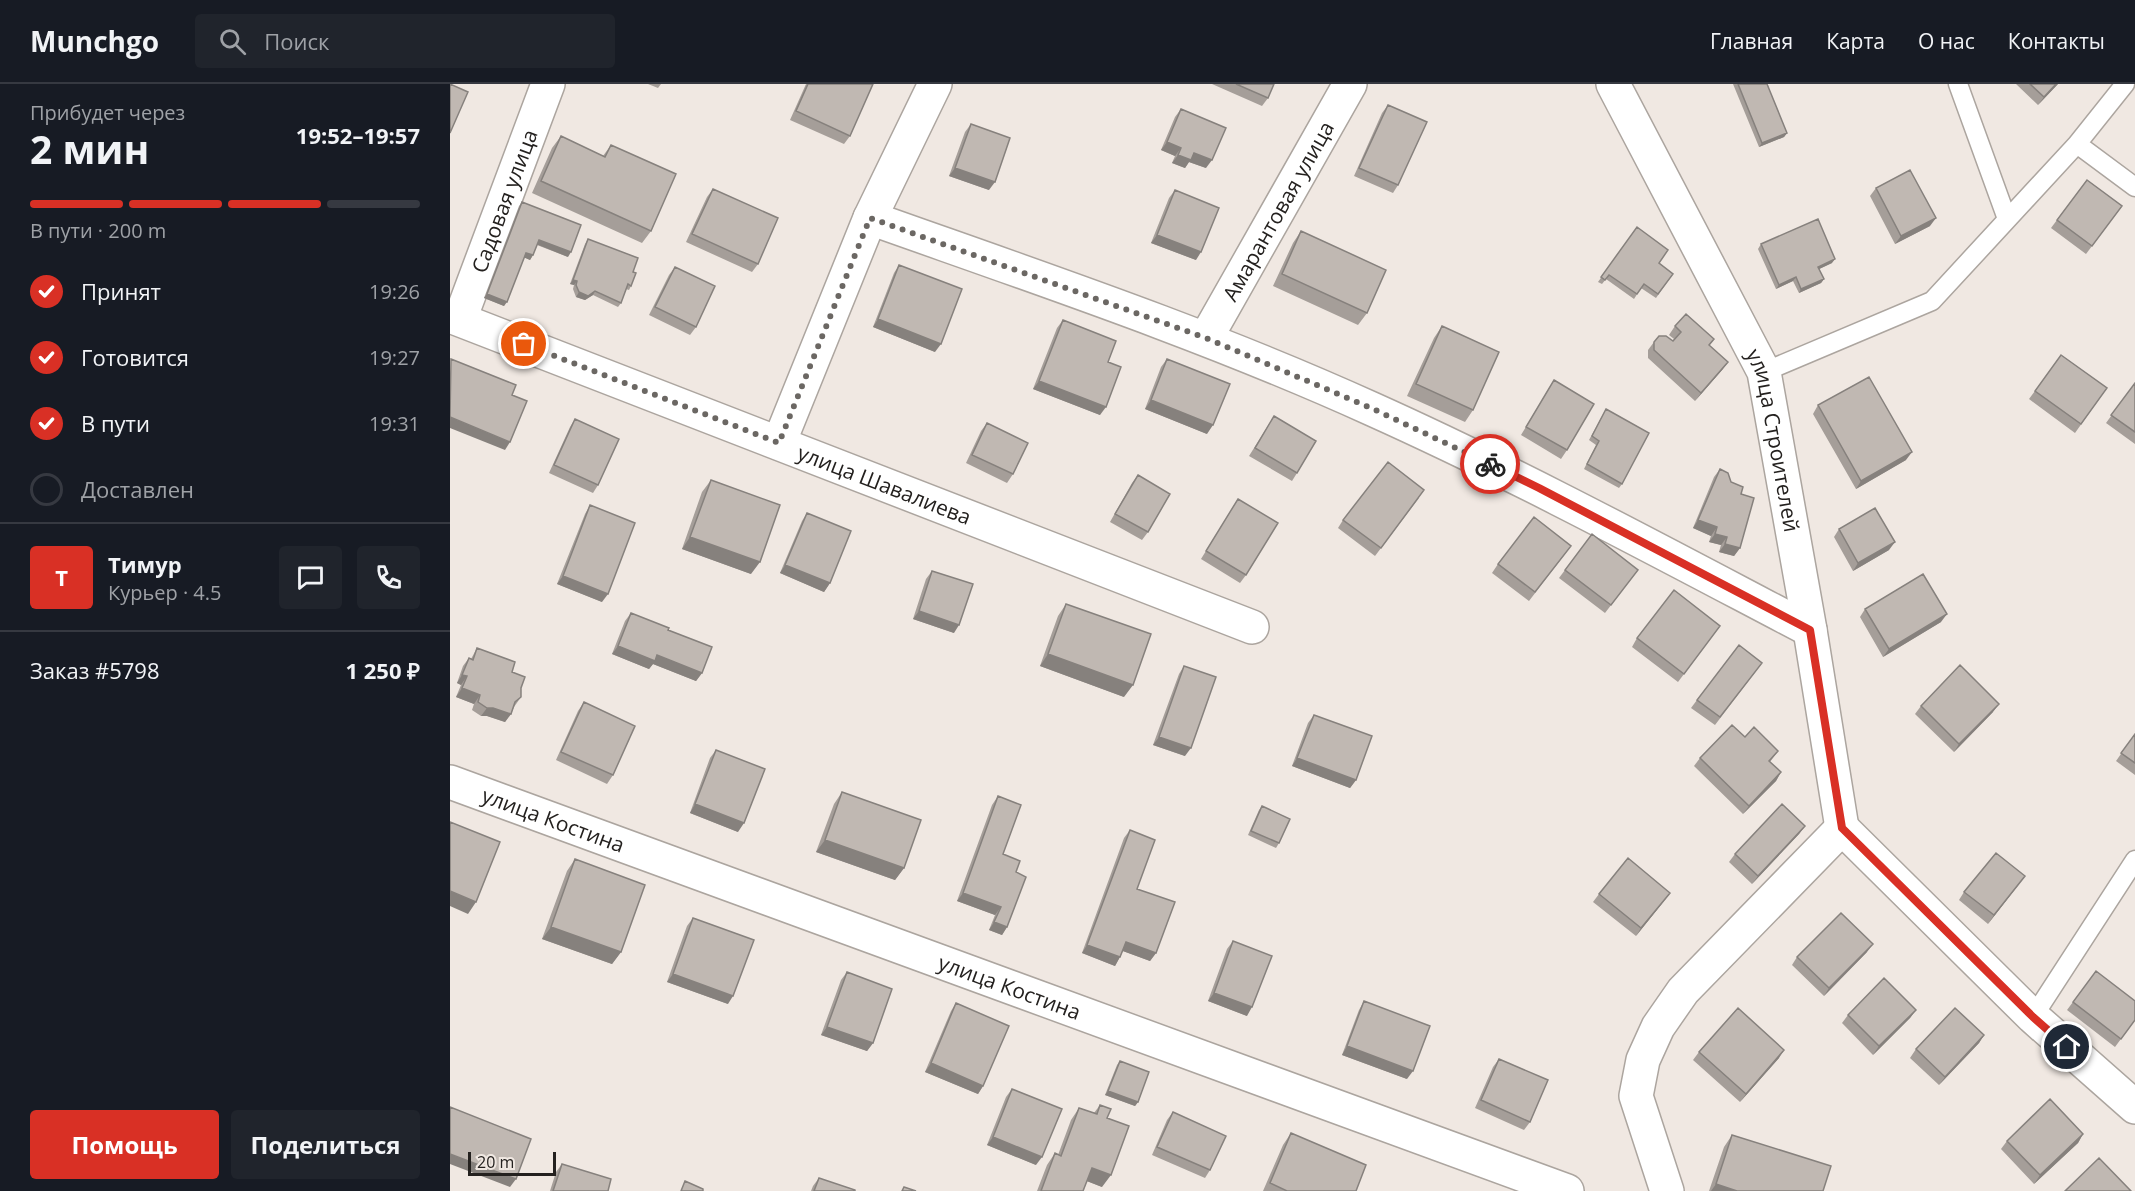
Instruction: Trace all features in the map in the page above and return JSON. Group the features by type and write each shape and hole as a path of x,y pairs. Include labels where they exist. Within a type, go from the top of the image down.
{"street":[{"name":"Садовая улица","path":"455,318 548,84"},
{"path":"779,443 870,218 935,84"},
{"name":"Амарантовая улица","path":"1206,338 1350,84"},
{"name":"улица Строителей","path":"1613,84 1764,372 1810,630 1842,828"},
{"path":"870,218 1206,338 1371,408 1539,488 1810,630"},
{"name":"улица Шавалиева","path":"455,318 1251,627"},
{"name":"улица Костина","path":"450,782 1568,1191"},
{"path":"1667,1191 1636,1096 1643,1060 1658,1027 1683,991 1842,828 2033,1017 2135,1107"}],"lane":[{"path":"1958,84 2007,219"},
{"path":"1764,372 1932,302 2077,144 2125,84"},
{"path":"2077,144 2135,187"},
{"path":"2033,1017 2135,860"}],"building":[{"path":"450,84 468,92 450,133"},
{"path":"808,84 873,84 850,136 796,111"},
{"path":"1236,84 1274,84 1268,98"},
{"path":"1738,84 1767,84 1787,133 1762,143"},
{"path":"2030,84 2056,84 2044,97"},
{"path":"1388,105 1427,122 1398,185 1359,168"},
{"path":"1181,109 1226,128 1212,160 1194,153 1191,160 1178,155 1181,148 1167,142"},
{"path":"971,124 1010,138 995,182 955,168"},
{"path":"561,136 605,157 611,145 676,174 651,231 541,181"},
{"path":"1910,170 1936,218 1901,236 1876,188"},
{"path":"2087,180 2122,206 2092,246 2057,220"},
{"path":"713,189 778,218 758,264 692,234"},
{"path":"1175,190 1219,208 1201,252 1157,235"},
{"path":"522,202 581,225 571,252 539,240 533,255 526,253 507,302 487,294"},
{"path":"1818,219 1835,259 1818,267 1824,279 1801,289 1796,277 1779,285 1761,244"},
{"path":"1637,227 1668,250 1659,263 1673,274 1658,294 1644,284 1637,294 1609,275 1605,280 1601,277"},
{"path":"1301,231 1386,270 1367,313 1282,274"},
{"path":"588,239 638,258 633,272 636,273 631,286 628,284 621,303 595,291 588,296 579,292 577,281 573,280"},
{"path":"899,265 962,289 941,344 878,319"},
{"path":"675,267 715,286 696,327 655,307"},
{"path":"1686,314 1714,339 1709,345 1728,362 1701,393 1654,350 1654,342 1659,336 1666,336 1673,341 1681,332 1675,326"},
{"path":"1063,320 1116,341 1108,362 1121,367 1106,407 1039,381"},
{"path":"1442,326 1499,352 1473,410 1416,384"},
{"path":"2061,355 2107,388 2081,424 2035,391"},
{"path":"451,359 516,385 512,395 527,401 510,442 450,417"},
{"path":"1167,359 1230,384 1213,425 1151,400"},
{"path":"1869,377 1912,452 1861,481 1818,405"},
{"path":"1554,380 1594,404 1567,450 1526,427"},
{"path":"2135,383 2135,432 2111,415"},
{"path":"1606,409 1649,433 1622,484 1587,464 1599,441 1592,436"},
{"path":"1274,416 1316,441 1297,473 1255,448"},
{"path":"575,419 619,439 598,485 554,465"},
{"path":"987,423 1028,443 1013,474 972,455"},
{"path":"1388,462 1424,490 1381,548 1343,520"},
{"path":"1720,469 1728,473 1731,482 1743,487 1741,494 1754,498 1740,548 1725,544 1727,537 1715,534 1717,527 1698,520"},
{"path":"1138,475 1170,494 1148,532 1115,514"},
{"path":"711,480 780,505 760,562 690,537"},
{"path":"1238,499 1278,523 1246,575 1206,551"},
{"path":"590,505 635,523 608,594 563,576"},
{"path":"1875,508 1895,542 1858,563 1839,529"},
{"path":"807,513 851,531 830,583 785,565"},
{"path":"1534,517 1571,546 1535,592 1498,564"},
{"path":"1592,534 1638,570 1611,605 1565,570"},
{"path":"932,571 973,584 959,625 919,611"},
{"path":"1923,574 1947,614 1889,649 1865,609"},
{"path":"1674,590 1720,626 1684,674 1637,638"},
{"path":"1066,604 1151,634 1133,685 1048,654"},
{"path":"631,613 712,647 702,673 657,655 655,661 618,646"},
{"path":"1739,645 1762,663 1720,717 1697,700"},
{"path":"477,648 515,662 512,672 525,677 521,697 515,702 511,714 487,708 478,702 480,695 462,688 467,676 462,675 469,658 473,660"},
{"path":"1960,665 1999,704 1959,744 1921,706"},
{"path":"1184,666 1216,677 1191,748 1159,737"},
{"path":"584,702 635,726 613,775 561,752"},
{"path":"1314,715 1372,736 1356,780 1297,758"},
{"path":"1732,725 1745,737 1754,727 1778,751 1769,761 1781,772 1749,806 1700,758"},
{"path":"2135,734 2135,763 2121,753"},
{"path":"716,750 765,769 744,823 695,804"},
{"path":"842,792 921,820 904,868 825,840"},
{"path":"998,796 1021,805 1003,854 1020,861 1016,872 1026,877 1007,927 994,922 1001,907 963,893"},
{"path":"1782,804 1805,826 1758,876 1735,854"},
{"path":"1262,806 1290,819 1279,843 1251,831"},
{"path":"450,822 500,842 476,902 450,891"},
{"path":"1130,830 1155,840 1137,889 1175,902 1156,953 1126,942 1120,957 1087,945"},
{"path":"1996,853 2025,876 1994,915 1964,892"},
{"path":"1628,858 1670,893 1641,928 1599,894"},
{"path":"575,859 645,885 621,952 551,927"},
{"path":"1841,913 1873,944 1829,988 1797,957"},
{"path":"693,918 754,940 733,996 673,974"},
{"path":"1233,941 1272,956 1252,1007 1214,993"},
{"path":"2096,971 2135,1001 2135,1020 2121,1039 2073,1002"},
{"path":"847,972 892,989 873,1043 827,1027"},
{"path":"1884,978 1916,1010 1879,1046 1848,1015"},
{"path":"1364,1001 1430,1026 1413,1071 1347,1046"},
{"path":"956,1003 1009,1026 983,1086 931,1063"},
{"path":"1738,1008 1784,1050 1746,1094 1699,1052"},
{"path":"1955,1008 1984,1035 1945,1077 1916,1049"},
{"path":"1499,1059 1548,1080 1530,1122 1481,1100"},
{"path":"1120,1061 1149,1072 1138,1102 1108,1091"},
{"path":"1012,1089 1062,1109 1042,1157 993,1137"},
{"path":"2050,1099 2083,1134 2040,1175 2007,1141"},
{"path":"1100,1105 1111,1109 1107,1118 1129,1126 1111,1175 1092,1168 1083,1191 1041,1191 1055,1153 1061,1156 1079,1108 1097,1114"},
{"path":"450,1107 531,1139 516,1179 450,1154"},
{"path":"1173,1112 1226,1136 1210,1170 1157,1147"},
{"path":"1291,1133 1366,1165 1356,1191 1287,1191 1270,1183"},
{"path":"1732,1135 1831,1166 1823,1191 1737,1191 1716,1184"},
{"path":"2099,1158 2131,1191 2065,1191"},
{"path":"562,1164 611,1179 608,1191 553,1191"},
{"path":"819,1178 855,1190 855,1191 814,1191"},
{"path":"685,1181 703,1189 703,1191 681,1191"},
{"path":"904,1187 916,1191 902,1191"}],"way so far":[{"path":"524,344 779,443 870,218 1206,338 1371,408 1490,464"}],"route":[{"path":"1490,464 1810,630 1842,828 2033,1017 2067,1047"}]}
